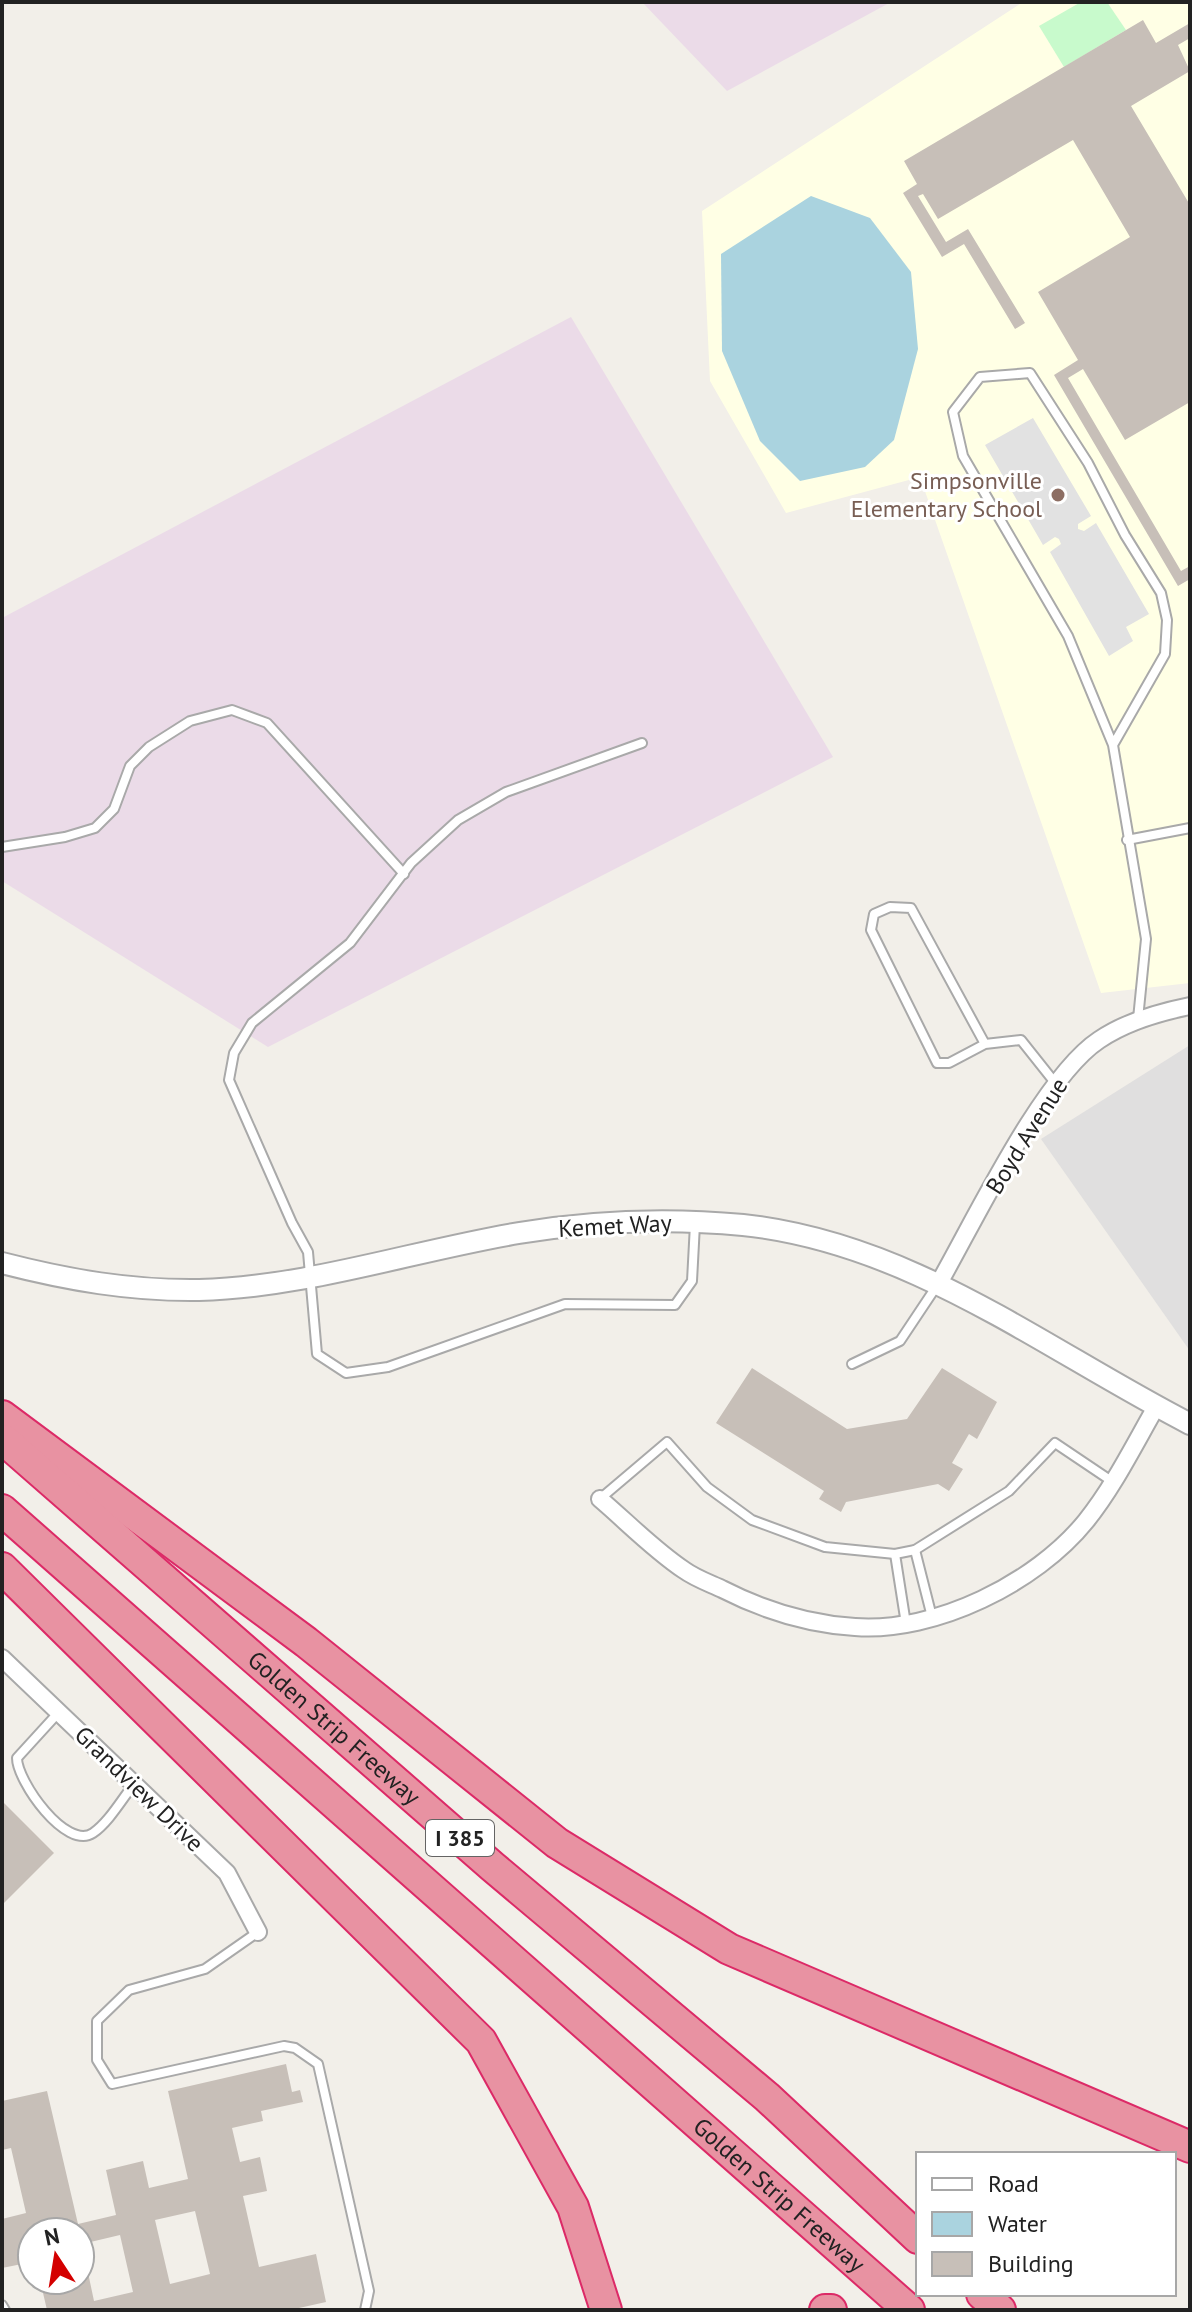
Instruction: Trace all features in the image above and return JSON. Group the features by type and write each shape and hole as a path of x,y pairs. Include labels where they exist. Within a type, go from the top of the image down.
{"highway":[{"path":"2,1416 306,1642 557,1843 729,1949 1190,2147"},
{"name":"Golden Strip Freeway","path":"2,1438 493,1867 767,2097 916,2236"},
{"name":"Golden Strip Freeway","path":"2,1510 909,2310"},
{"path":"2,1568 481,2041 573,2207 606,2310"},
{"path":"984,2296 1000,2310"},
{"path":"825,2310 831,2310"}],"street":[{"name":"Boyd Avenue","path":"939,1283 1057,1084 1077,1058 1100,1039 1138,1022 1190,1006"},
{"name":"Kemet Way","path":"2,1263 70,1280 143,1289 203,1290 312,1277 518,1233 611,1222 695,1221 747,1226 846,1246 939,1283 1026,1329 1190,1424"},
{"path":"600,1499 684,1571 762,1609 812,1622 858,1628 906,1624 932,1617 1019,1581 1057,1551 1085,1522 1113,1482 1156,1407"},
{"name":"Grandview Drive","path":"2,1658 227,1873 258,1932"}],"lane":[{"path":"1113,745 1165,654 1167,620 1161,593 1125,535 1088,463 1030,373 980,377 953,412 963,456 1068,636 1113,745 1146,939 1138,1022"},
{"path":"2,847 65,837 95,828 114,809 130,766 149,747 190,721 232,710 267,723 404,874"},
{"path":"642,743 506,792 458,820 404,874 350,943 252,1023 234,1053 229,1080 292,1223 308,1252 317,1354 346,1373 388,1367 565,1304 675,1305 692,1281 695,1221"},
{"path":"1127,840 1190,828"},
{"path":"985,1044 911,908 890,907 874,914 871,930 937,1063 949,1063 985,1044 1021,1040 1057,1084"},
{"path":"852,1364 900,1341 939,1283"},
{"path":"600,1499 667,1442 707,1487 752,1520 825,1547 895,1554 915,1550 1009,1491 1055,1443 1113,1482"},
{"path":"915,1550 932,1617"},
{"path":"895,1554 906,1624"},
{"path":"59,1712 17,1758 17,1772 30,1792 69,1834 81,1837 93,1833 134,1784"},
{"path":"258,1932 205,1969 129,1990 97,2021 97,2060 112,2084 284,2046 295,2048 318,2064 369,2291 365,2310"}],"shaded area":[{"path":"642,2 891,2 727,91"},
{"name":"Simpsonville Elementary School","path":"1023,2 1190,2 1190,983 1101,993 920,477 786,513 710,381 702,211"},
{"path":"571,317 833,757 268,1047 2,881 2,618"},
{"path":"1033,418 1091,516 1078,524 1078,529 1084,531 1096,523 1149,614 1126,627 1133,641 1109,656 1050,552 1061,544 1059,539 1055,537 1043,545 985,445"},
{"path":"1190,1045 1190,1351 1041,1139"}],"green space":[{"path":"1081,2 1107,2 1126,30 1064,67 1039,26"}],"water":[{"path":"811,196 870,218 911,272 918,349 894,440 865,467 800,481 760,441 722,351 721,254"}],"building":[{"path":"1143,20 1156,43 1190,23 1190,38 1178,45 1190,71 1131,106 1190,205 1190,402 1125,440 1083,369 1068,378 1181,571 1190,566 1190,579 1178,586 1054,375 1078,360 1038,292 1130,237 1073,140 938,219 923,194 918,196 946,242 968,229 1025,323 1015,329 964,244 942,257 903,193 917,184 904,161"},
{"path":"752,1368 847,1429 907,1419 942,1368 997,1402 977,1439 969,1434 952,1463 963,1469 949,1491 938,1484 846,1502 841,1512 819,1499 824,1491 716,1423"},
{"path":"2,1801 54,1853 2,1905"},
{"path":"286,2064 292,2092 300,2090 303,2102 261,2111 263,2121 232,2128 240,2162 260,2157 267,2191 243,2196 259,2267 316,2254 326,2302 290,2310 47,2310 44,2296 93,2296 94,2301 133,2292 120,2235 96,2241 96,2220 116,2215 106,2170 143,2161 149,2188 188,2179 168,2091","holes":["195,2211 210,2274 170,2284 155,2220"]},
{"path":"47,2091 76,2216 16,2216 16,2265 2,2268 2,2219 26,2213 11,2148 2,2150 2,2101"}],"place":[{"name":"Simpsonville Elementary School","path":"1058,495"}]}
